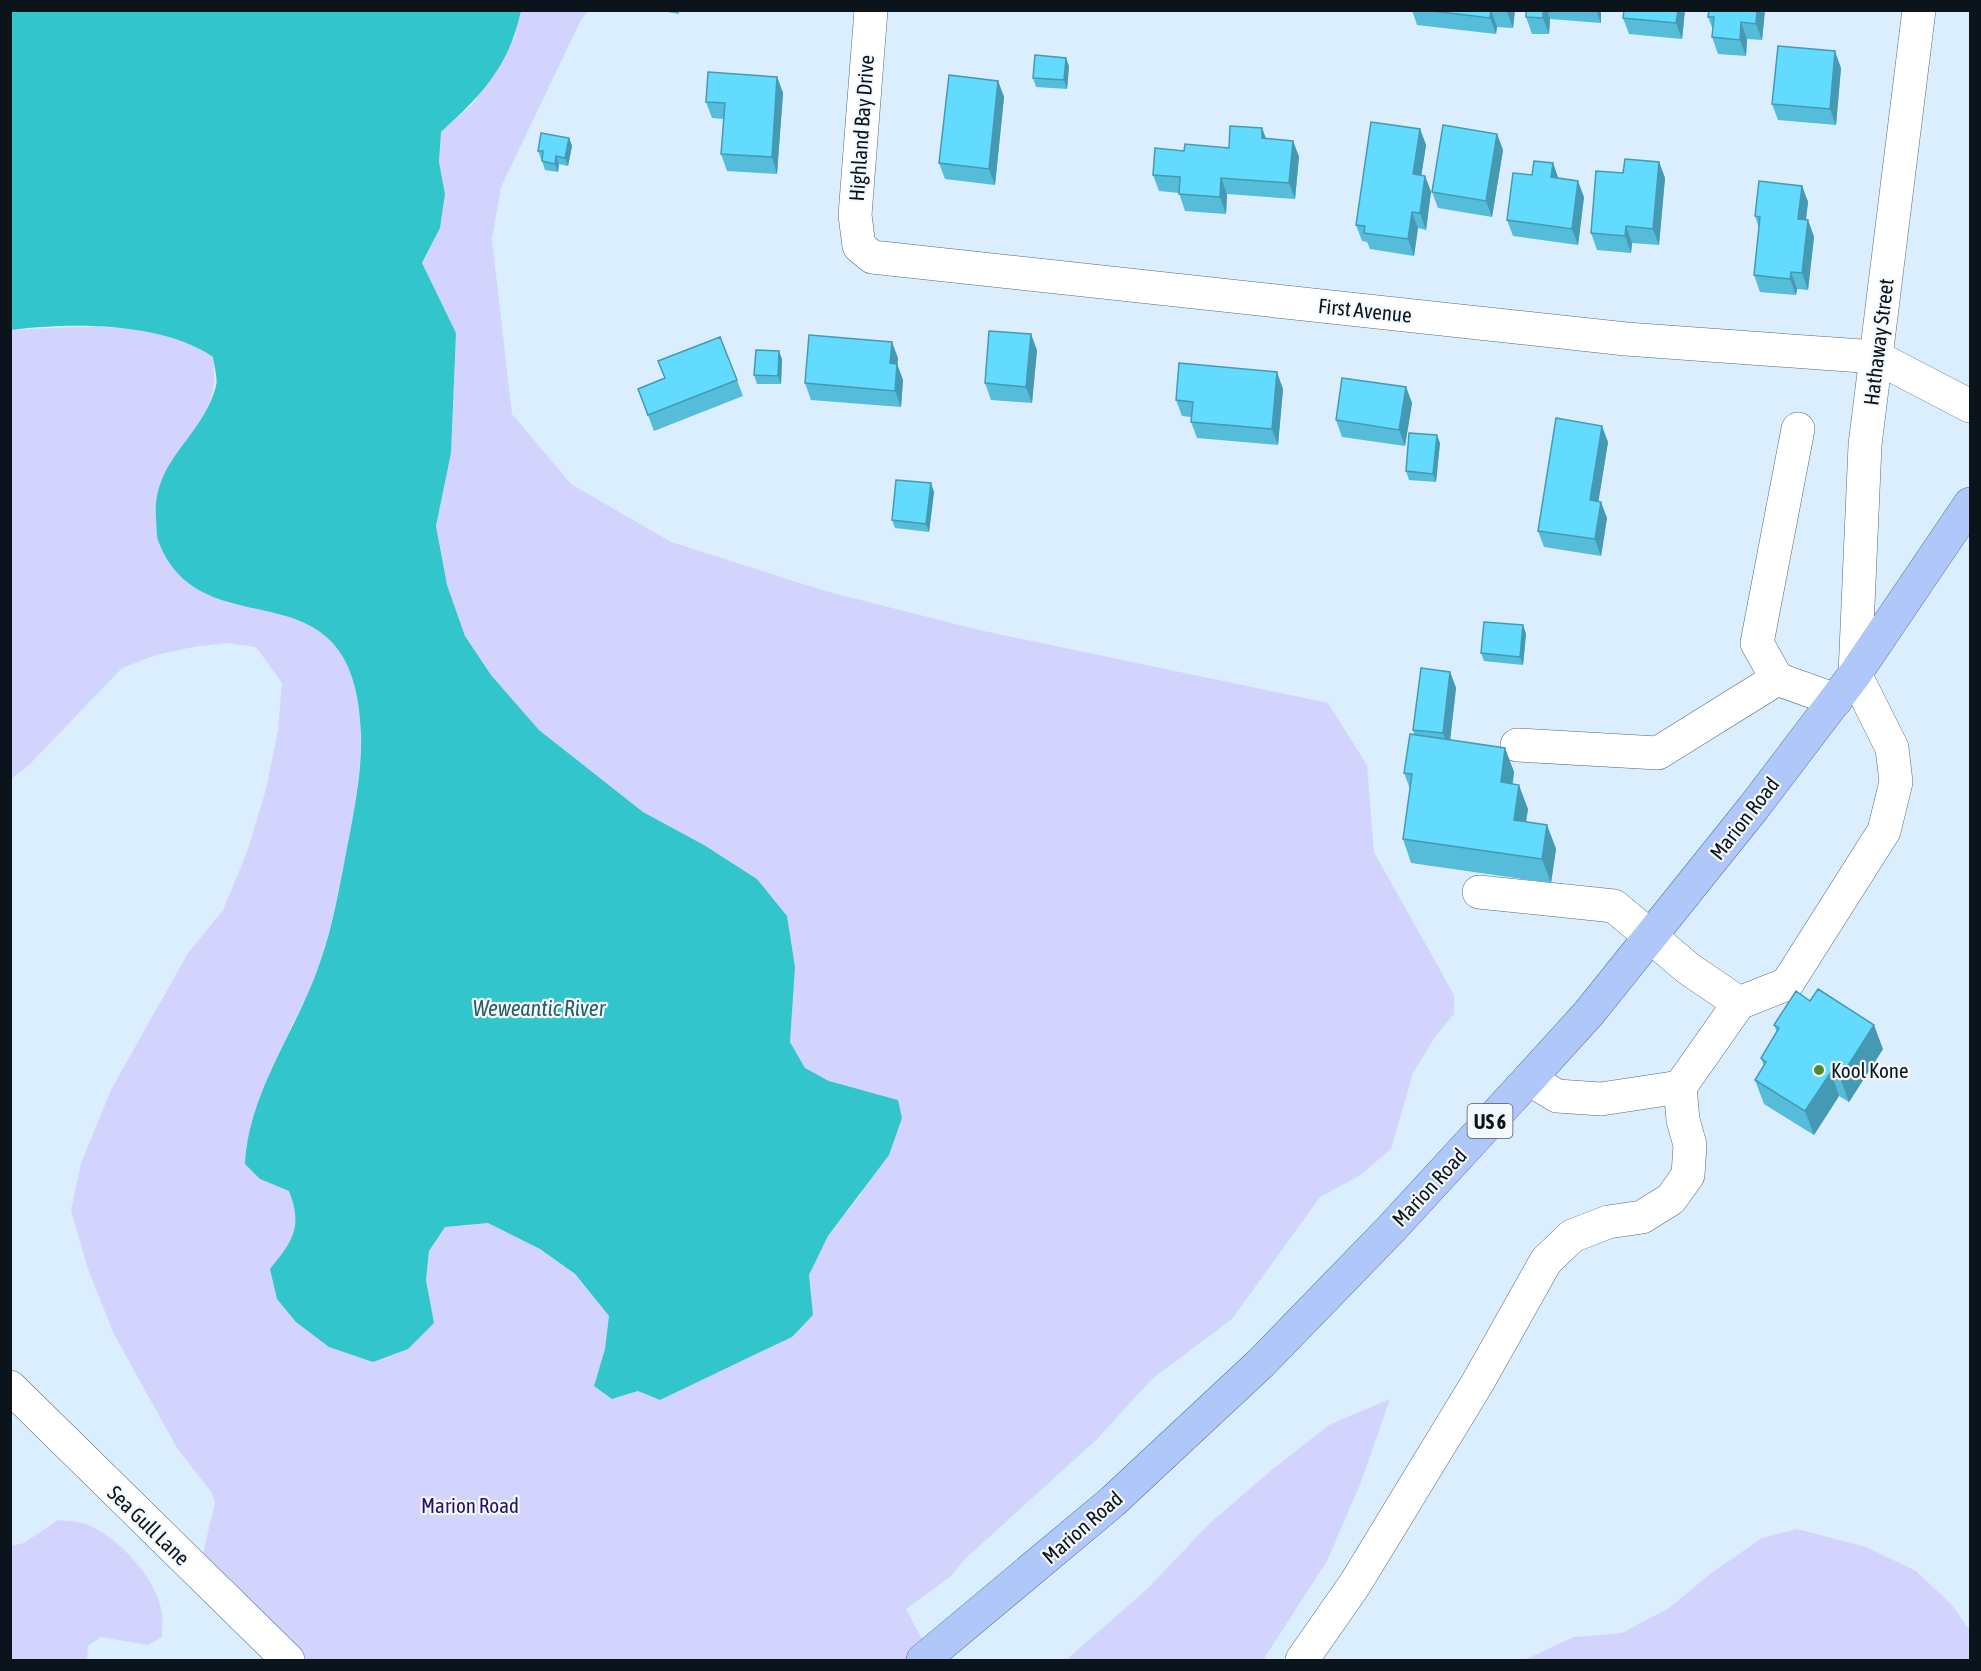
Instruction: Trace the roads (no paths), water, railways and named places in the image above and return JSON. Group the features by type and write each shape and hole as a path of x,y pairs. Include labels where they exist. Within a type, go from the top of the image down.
{"main road":[{"name":"Marion Road","path":"923,1660 1112,1502 1261,1364 1391,1229 1589,1013 1856,674 1971,504"}],"street":[{"name":"Highland Bay Drive","path":"859,246 855,215 871,10"},
{"name":"Hathaway Street","path":"1856,674 1865,445 1919,10"},
{"name":"First Avenue","path":"859,246 872,257 999,272 1626,339 1876,357"},
{"path":"1876,357 1971,406"},
{"path":"1798,429 1757,643 1777,680 1836,700"},
{"path":"1302,1660 1355,1584 1478,1382 1546,1261 1572,1236 1608,1222 1642,1217 1671,1199 1688,1175 1690,1145 1683,1120 1680,1087 1739,1003 1787,984 1884,831 1896,782 1892,748 1856,674"},
{"path":"1517,745 1658,753 1777,680"},
{"path":"1479,892 1614,906 1689,969 1739,1003"},
{"path":"1529,1079 1557,1096 1601,1099 1680,1087"},
{"name":"Sea Gull Lane","path":"10,1388 288,1660"}],"water":[{"name":"Weweantic River","path":"10,11 521,11 509,48 492,78 469,105 441,132 439,162 445,194 440,228 422,263 456,333 451,453 436,526 447,585 465,636 491,675 539,730 643,812 704,845 757,879 787,916 795,967 790,1042 805,1068 829,1081 898,1100 902,1118 889,1155 828,1236 809,1275 813,1315 792,1337 660,1400 638,1391 612,1399 594,1386 605,1349 609,1316 575,1274 540,1249 488,1223 445,1227 429,1251 426,1280 434,1323 408,1349 373,1362 329,1347 296,1322 277,1299 270,1269 290,1242 295,1214 289,1191 260,1179 245,1164 248,1138 263,1089 317,971 333,918 360,767 361,735 353,679 334,644 307,624 209,595 180,576 159,543 156,519 157,498 162,480 209,404 216,386 213,357 193,345 169,337 115,327 60,326 11,330"}],"place":[{"name":"Kool Kone","path":"1819,1070"}]}
